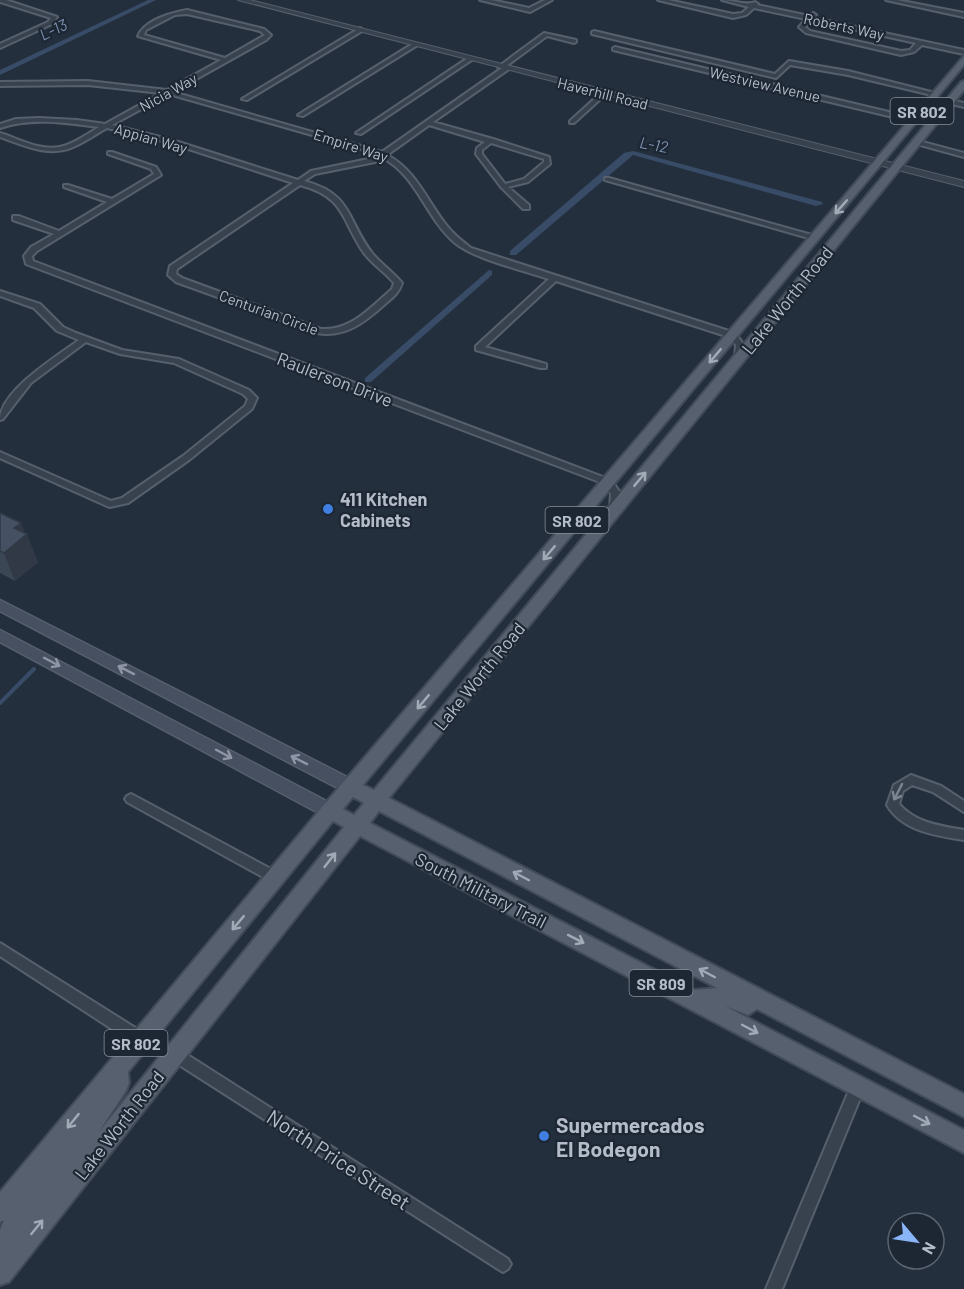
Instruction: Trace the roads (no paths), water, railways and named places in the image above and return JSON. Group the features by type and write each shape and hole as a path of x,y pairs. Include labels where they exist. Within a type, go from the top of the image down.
{"main road":[{"name":"Lake Worth Road","path":"0,1209 140,1038 879,163 964,59"},
{"path":"944,84 944,93 950,102"},
{"name":"Lake Worth Road","path":"4,1267 377,800 964,84"},
{"name":"South Military Trail","path":"0,605 964,1106"},
{"name":"South Military Trail","path":"0,635 330,812 858,1086 959,1136"},
{"path":"694,1000 731,996 918,1093 934,1091"},
{"path":"4,1267 9,1238 15,1221 103,1108 118,1083 117,1067"}],"street":[{"path":"0,0 54,17 50,23 0,46"},
{"name":"Haverhill Road","path":"242,0 964,184"},
{"path":"483,0 530,10 549,0"},
{"path":"662,0 732,16 744,15 757,3"},
{"name":"Roberts Way","path":"725,0 757,3"},
{"name":"Roberts Way","path":"741,0 920,43 964,50"},
{"path":"889,0 964,15"},
{"name":"Nicia Way","path":"0,135 54,150 70,146 226,60 267,37 267,33 262,30 187,12 174,14 144,29 140,34 226,60"},
{"path":"811,17 802,27 808,32 896,52 912,51 920,43"},
{"name":"Roberts Way","path":"811,17 964,50"},
{"path":"245,99 360,30"},
{"path":"594,33 776,76 787,64 936,94"},
{"path":"299,182 313,172 366,163 384,154 429,123 546,34 574,40"},
{"path":"301,116 414,45"},
{"name":"Westview Avenue","path":"615,49 914,120"},
{"path":"359,133 470,59"},
{"name":"Empire Way","path":"0,84 88,83 168,92 384,154 405,168 447,232 459,244 484,257 732,335"},
{"path":"572,122 604,93"},
{"path":"950,102 964,105"},
{"name":"Appian Way","path":"0,126 12,121 39,120 108,125 138,132 299,182"},
{"path":"429,123 539,153 549,160 530,179 503,186"},
{"path":"490,140 479,149 479,154 503,186 526,207"},
{"path":"915,142 964,154"},
{"path":"16,218 60,234 158,175 154,168 110,153"},
{"path":"607,179 815,237"},
{"name":"Centurian Circle","path":"299,182 324,190 334,197 366,250 398,283 396,290 351,327 340,332 320,331 179,280 172,275 176,265 299,182"},
{"path":"66,186 112,202"},
{"name":"Raulerson Drive","path":"60,234 30,252 28,259 34,265 608,482"},
{"path":"543,366 478,348 553,279"},
{"path":"0,293 38,306 60,329 120,352 176,361 192,367 251,395 253,403 186,458 131,498 117,503 110,504 0,455"},
{"path":"732,335 740,345 739,359"},
{"path":"0,417 5,404 28,381 85,339"},
{"path":"608,482 616,494 615,509"},
{"path":"964,807 937,789 911,780 898,788 893,805 901,816 921,826 964,835"},
{"path":"130,799 276,878"},
{"path":"0,949 140,1038"},
{"name":"North Price Street","path":"175,1054 503,1264"},
{"path":"774,1289 858,1086"}],"waterway":[{"name":"L-13","path":"0,73 153,0"},
{"name":"L-12","path":"513,253 627,155 633,153 819,204"},
{"name":"L-12","path":"368,380 489,273"},
{"name":"L-12","path":"0,703 34,669"}],"place":[{"name":"411 Kitchen Cabinets","path":"328,509"},
{"name":"Supermercados El Bodegon","path":"544,1136"}]}
